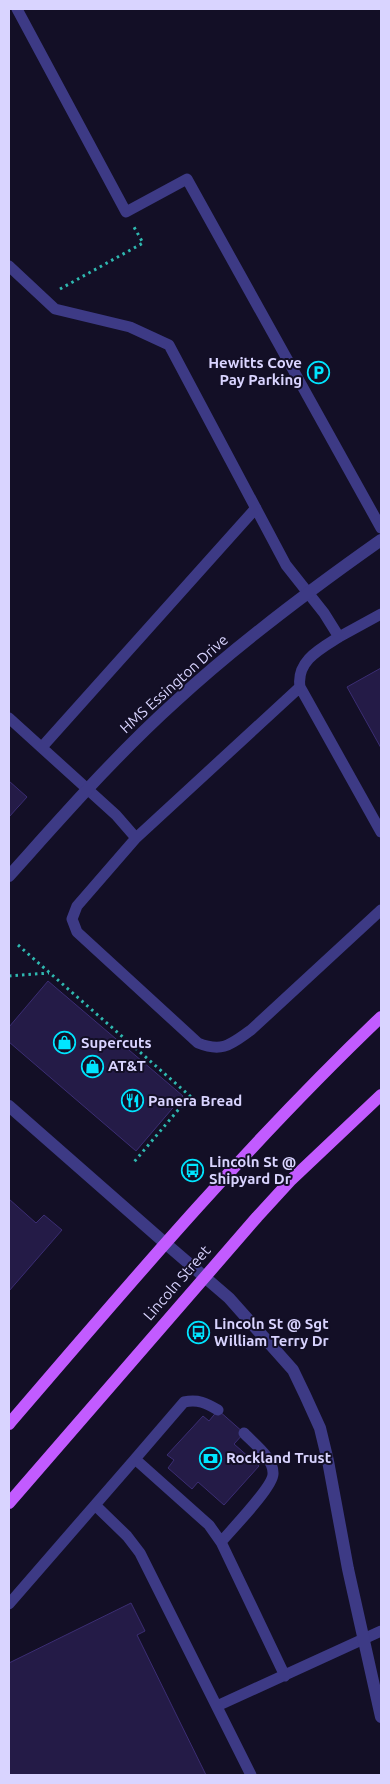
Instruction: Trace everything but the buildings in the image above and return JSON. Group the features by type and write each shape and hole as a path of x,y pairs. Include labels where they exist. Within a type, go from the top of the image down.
{"main road":[{"path":"9,1424 165,1243 319,1076 381,1017"},
{"name":"Lincoln Street","path":"9,1503 204,1276 290,1181 381,1095"}],"street":[{"name":"HMS Essington Drive","path":"9,876 88,789 176,701 229,655 308,593 381,540"},
{"path":"9,1106 229,1298 293,1370 320,1428 348,1569 381,1717"}],"lane":[{"path":"17,9 126,212 187,179 381,528"},
{"path":"9,266 55,309 130,327 169,345 286,565 340,637"},
{"path":"42,746 256,508"},
{"path":"381,614 320,649 306,662 300,674 300,687 381,832"},
{"path":"300,687 136,838 77,906 72,919 74,926 86,942 198,1043 210,1048 221,1048 232,1044 251,1030 381,910"},
{"path":"9,718 116,815 136,838"},
{"path":"9,1604 184,1402 194,1400 204,1402 218,1410"},
{"path":"221,1542 269,1486 274,1474 270,1462 244,1433"},
{"path":"134,1459 209,1525 221,1542 285,1676"},
{"path":"95,1505 128,1536 140,1553 251,1775"},
{"path":"217,1706 365,1640 381,1631"}],"path":[{"path":"47,301 57,291 143,242 126,212"},
{"path":"18,945 190,1096 134,1162"},
{"path":"9,976 49,972"}],"place":[{"name":"Hewitts Cove Pay Parking","path":"318,372"},
{"name":"Supercuts","path":"65,1043"},
{"name":"AT&T","path":"92,1066"},
{"name":"Panera Bread","path":"132,1101"},
{"name":"Lincoln St @ Shipyard Dr","path":"193,1171"},
{"name":"Lincoln St @ Sgt William Terry Dr","path":"198,1333"},
{"name":"Rockland Trust","path":"210,1458"}]}
